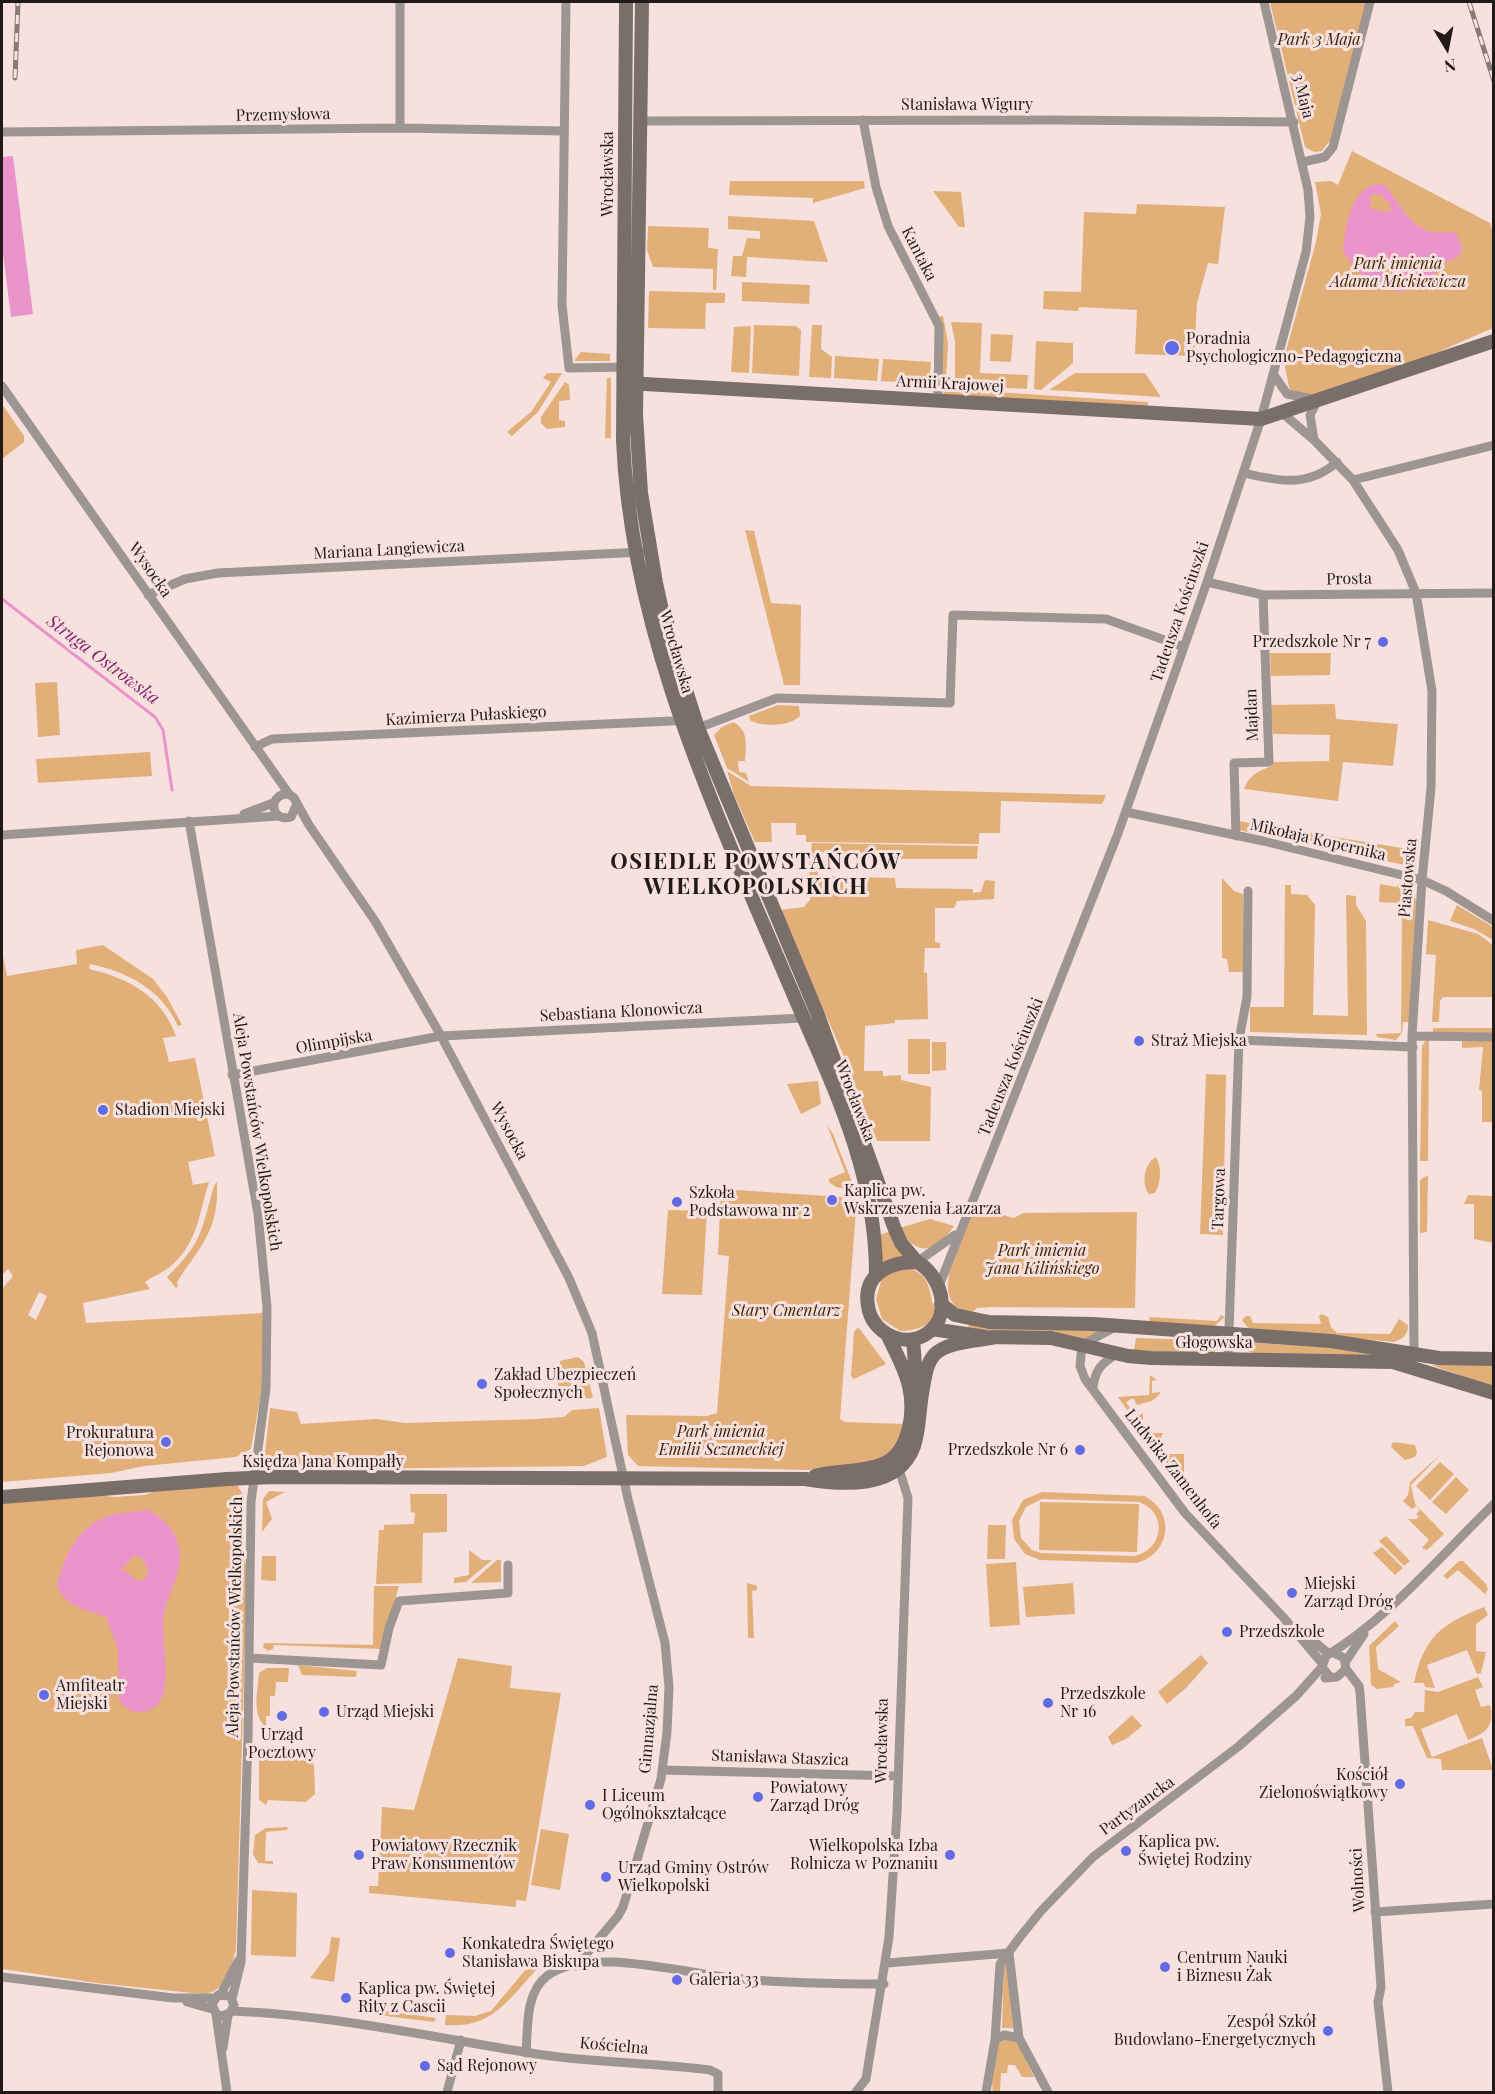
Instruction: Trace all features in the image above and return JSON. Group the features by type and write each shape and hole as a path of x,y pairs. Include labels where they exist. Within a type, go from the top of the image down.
{"main road":[{"name":"Wrocławska","path":"626,2 622,382 625,479 635,553 657,649 680,720 843,1109 870,1200 876,1274"},
{"name":"Wrocławska","path":"642,2 636,383 639,478 665,624 698,728 818,1015 894,1227 902,1243 917,1262"},
{"path":"1261,419 1494,341"},
{"name":"Armii Krajowej","path":"622,382 1261,419"},
{"path":"887,1335 913,1339 932,1329 941,1304 939,1286 931,1272 917,1262 889,1265 876,1274 869,1294 869,1310 876,1324 887,1335 906,1377 910,1403 904,1442 896,1455 893,1466"},
{"name":"Głogowska","path":"941,1304 955,1315 989,1322 1117,1325 1368,1344 1440,1358 1494,1359"},
{"name":"Głogowska","path":"932,1329 996,1337 1041,1337 1118,1354 1151,1358 1393,1362 1494,1393"},
{"path":"893,1466 913,1448 927,1369 935,1354 946,1347 996,1337"},
{"path":"913,1339 919,1406"},
{"name":"Księdza Jana Kompałły","path":"2,1495 254,1478 452,1480 624,1477 806,1479 825,1482 862,1482 882,1479 893,1466"}],"street":[{"path":"400,2 400,128"},
{"path":"566,2 562,304 569,368 637,367"},
{"name":"3 Maja","path":"1264,2 1303,162"},
{"path":"1303,162 1325,157 1333,147 1370,2"},
{"name":"Kantaka","path":"863,120 876,187 888,226 939,326 938,400"},
{"name":"Stanisława Wigury","path":"640,121 1294,122"},
{"name":"Przemysłowa","path":"2,132 400,128 564,130"},
{"name":"Tadeusza Kościuszki","path":"939,1286 958,1232 983,1177 1126,812 1244,473 1274,375 1309,235 1310,203 1303,162"},
{"path":"1274,375 1287,394 1318,400 1310,415 1314,440"},
{"name":"Wysocka","path":"2,386 288,794"},
{"name":"Piastowska","path":"1281,412 1314,440 1353,480 1398,550 1416,593 1432,691 1431,788 1422,880 1412,1036 1414,1353"},
{"path":"1353,480 1494,446"},
{"path":"1244,473 1289,482 1323,473 1337,462"},
{"name":"Mariana Langiewicza","path":"148,595 185,579 218,573 635,553 650,550"},
{"name":"Prosta","path":"1207,582 1263,595 1494,593"},
{"name":"Majdan","path":"1236,836 1234,763 1269,762 1263,595"},
{"path":"680,720 698,728 777,698 950,703 953,615 1106,619 1184,647"},
{"name":"Kazimierza Pułaskiego","path":"255,747 272,739 680,720"},
{"name":"Wysocka","path":"273,772 275,800"},
{"path":"2,835 189,821 218,820 278,816 284,818 291,816 297,804 288,794 255,812 218,820"},
{"path":"275,800 273,810 278,816"},
{"name":"Wysocka","path":"297,804 375,921 441,1036 582,1306 595,1343 624,1477"},
{"name":"Mikołaja Kopernika","path":"1126,812 1422,880 1446,891 1494,921"},
{"name":"Wysocka","path":"291,816 309,825"},
{"name":"Aleja Powstańców Wielkopolskich","path":"189,821 258,1214 267,1307 266,1388 251,1502 241,1969 221,2059"},
{"name":"Targowa","path":"1228,1359 1239,1040 1248,998 1248,891"},
{"name":"Sebastiana Klonowicza","path":"441,1036 803,1018"},
{"name":"Olimpijska","path":"232,1075 441,1036"},
{"path":"1412,1036 1494,1037"},
{"path":"1239,1040 1413,1047"},
{"name":"Tadeusza Kościuszki","path":"917,1262 943,1246 958,1232"},
{"path":"1082,1345 1117,1325"},
{"name":"Ludwika Zamenhofa","path":"1082,1345 1081,1371 1185,1513 1283,1617 1322,1665"},
{"path":"1093,1388 1094,1377 1100,1365 1118,1354"},
{"name":"Wrocławska","path":"856,2092 865,2082 887,1964 908,1498 893,1466"},
{"name":"Gimnazjalna","path":"576,1966 621,1912 662,1770 669,1687 665,1643 624,1477"},
{"path":"1374,1620 1338,1677 1330,1677 1322,1665 1332,1653 1374,1620 1494,1504"},
{"path":"249,1658 381,1665 389,1628 399,1601 508,1593 508,1565"},
{"name":"Ludwika Zamenhofa","path":"1283,1617 1332,1653"},
{"path":"1332,1653 1341,1655 1346,1665"},
{"name":"Partyzancka","path":"1296,1696 1322,1665"},
{"name":"Wolności","path":"1346,1665 1360,1689 1381,1988 1378,2002 1388,2092"},
{"name":"Partyzancka","path":"986,2092 994,2040 1000,1965 1041,1911 1093,1857 1239,1746 1296,1696 1320,1680 1330,1677"},
{"name":"Stanisława Staszica","path":"662,1770 897,1776"},
{"path":"1374,1912 1494,1904"},
{"name":"Aleja Powstańców Wielkopolskich","path":"226,2092 214,2011 218,1996 241,1953"},
{"path":"887,1964 1009,1953 1019,2038 1048,2092"},
{"path":"526,2053 531,2002 536,1988 551,1973 576,1966 625,1962 736,1979 884,1984"},
{"path":"2,1977 173,1998 218,1996 231,2006"},
{"path":"173,1998 214,2011 231,2006"},
{"name":"Kościelna","path":"231,2006 461,2040 526,2053 699,2069 718,2074 717,2092"},
{"path":"994,2040 1004,2035 1019,2038"},
{"path":"447,2092 461,2040"}],"green space":[{"name":"Park 3 Maja","path":"1270,2 1367,2 1333,137 1322,151 1314,152 1305,147"},
{"name":"Park imienia Adama Mickiewicza","path":"1352,151 1490,223 1494,235 1493,328 1415,362 1306,401 1290,392 1285,367 1286,351 1316,242 1321,214 1315,182 1331,181 1338,185"},
{"path":"730,181 864,181 865,188 813,203 813,198 729,195"},
{"path":"933,191 961,192 965,227 959,227"},
{"path":"1137,204 1225,207 1218,264 1208,263 1197,303 1194,356 1135,354 1137,310 1079,307 1078,311 1043,309 1044,291 1081,292 1084,212 1136,214"},
{"path":"728,216 814,221 828,262 747,257 746,277 731,276 733,256 742,256 747,238 760,239 760,231 728,229"},
{"path":"648,226 709,228 708,248 718,249 716,290 713,290 713,269 653,267 647,250"},
{"path":"742,282 810,285 809,304 742,301"},
{"path":"649,291 725,293 725,303 706,303 705,329 648,328"},
{"path":"943,316 948,343 946,378 949,389 1148,402 1148,407 944,395 938,317"},
{"path":"951,322 982,323 980,373 1028,375 1027,389 955,385 955,341"},
{"path":"754,325 796,326 801,330 799,376 752,373"},
{"path":"812,325 822,325 821,349 832,357 831,378 809,377"},
{"path":"751,326 749,373 731,372 734,327"},
{"path":"991,334 1013,335 1011,362 990,361"},
{"path":"1036,341 1073,343 1073,363 1041,390 1034,389"},
{"path":"581,352 610,354 610,361 574,361"},
{"path":"835,356 879,359 877,381 834,378"},
{"path":"883,359 931,362 929,384 881,381"},
{"path":"547,373 562,373 538,412 512,436 507,432 531,412 551,382 543,378"},
{"path":"1075,373 1145,373 1161,397 1049,390"},
{"path":"607,378 611,378 611,438 605,438"},
{"path":"565,382 569,385 570,400 559,401 559,420 565,421 565,427 547,429 541,423 541,417"},
{"path":"2,404 24,436 24,442 2,459"},
{"path":"745,530 754,531 771,603 801,605 800,685 784,685"},
{"path":"1270,653 1331,653 1330,675 1271,676"},
{"path":"57,682 60,735 38,737 35,683"},
{"path":"1335,704 1336,719 1398,724 1393,766 1343,762 1338,801 1244,789 1251,777 1272,766 1273,762 1329,761 1330,735 1273,734 1270,705"},
{"path":"778,705 799,706 800,716 790,722 776,725 755,723 750,720 749,716"},
{"path":"733,722 742,729 744,734 745,761 738,761 739,772 746,773 749,782 727,768 714,735 722,727"},
{"path":"150,752 152,776 38,783 36,759"},
{"path":"727,771 751,786 1106,795 1102,804 1001,801 1000,833 979,833 979,844 806,842 806,835 796,835 796,823 771,823 772,842 755,842 734,795"},
{"path":"1238,821 1414,850 1411,863 1405,865 1239,830"},
{"path":"812,843 978,846 977,859 901,859 901,854 818,852 818,876 895,878 896,888 973,889 973,893 981,892 985,880 995,881 994,899 957,901 954,908 935,908 935,942 940,943 940,948 925,948 924,972 922,972 927,973 928,1019 895,1020 895,1023 865,1026 864,1071 883,1071 883,1076 901,1075 901,1080 931,1087 930,1141 877,1141 842,1052 780,910 804,907 810,900 809,865"},
{"path":"1222,878 1234,891 1243,894 1244,972 1229,972 1227,959 1222,958"},
{"path":"1400,882 1413,889 1416,901 1411,1022 1403,1022 1402,1033 1396,1040 1377,1037 1376,1034 1401,1033 1402,910 1399,903 1379,902 1380,884 1397,887"},
{"path":"1285,885 1291,885 1291,894 1307,895 1315,905 1313,1015 1348,1016 1346,895 1356,896 1356,905 1366,921 1367,1035 1250,1032 1250,1007 1284,1007"},
{"path":"1457,905 1493,927 1493,940 1474,929 1450,921"},
{"path":"1428,920 1478,934 1493,945 1493,997 1443,997 1440,1001 1439,1022 1432,1022 1436,955 1426,954"},
{"path":"103,945 153,979 167,997 182,1025 178,1026 162,1002 142,984 104,967 90,964 89,969 117,978 142,991 162,1010 176,1036 163,1038 169,1062 195,1058 215,1156 188,1162 193,1185 209,1182 192,1237 181,1256 169,1268 145,1282 150,1289 83,1303 86,1323 264,1313 262,1388 251,1449 236,1457 144,1466 111,1473 2,1482 2,1289 13,1276 8,1269 2,1275 2,951 7,976 77,964 76,950","holes":["39,1292 47,1296 36,1320 28,1315"]},
{"path":"1433,1028 1493,1028 1493,1033 1433,1032"},
{"path":"908,1039 930,1039 930,1074 908,1074"},
{"path":"1462,1039 1493,1039 1493,1122 1482,1122 1482,1091 1479,1090 1483,1047 1462,1048"},
{"path":"1426,1040 1429,1040 1428,1161 1420,1161 1422,1046"},
{"path":"932,1042 946,1042 946,1070 932,1071"},
{"path":"1206,1074 1226,1075 1223,1235 1200,1234"},
{"path":"818,1081 821,1104 801,1114 787,1084"},
{"path":"827,1125 833,1134 855,1190 836,1187 829,1182 829,1179 845,1172"},
{"path":"1156,1157 1160,1180 1155,1193 1149,1194 1145,1185 1145,1174 1149,1164"},
{"path":"1428,1175 1427,1232 1420,1233 1420,1180"},
{"path":"217,1182 217,1199 212,1225 201,1247 177,1282 176,1288 167,1277 194,1245"},
{"name":"Stary Cmentarz","path":"721,1189 857,1198 840,1419 845,1422 904,1424 898,1447 884,1459 844,1468 808,1470 638,1466 628,1455 626,1415 707,1416 717,1413 729,1256 718,1255"},
{"path":"1468,1195 1493,1196 1493,1243 1474,1239 1474,1204 1464,1204"},
{"name":"Park imienia Jana Kilińskiego","path":"973,1207 1014,1218 1023,1213 1137,1212 1135,1308 991,1307 977,1308 971,1313 957,1308 950,1297 948,1283 956,1250"},
{"path":"668,1210 707,1211 702,1295 662,1294"},
{"path":"930,1219 954,1226 940,1242 933,1246 920,1248 906,1238 899,1228"},
{"path":"892,1231 906,1256 881,1263 879,1235"},
{"path":"909,1268 920,1273 926,1281 935,1310 934,1316 927,1324 916,1329 900,1331 882,1319 876,1299 883,1274"},
{"path":"1322,1314 1328,1317 1331,1327 1337,1333 1390,1334 1399,1319 1408,1325 1408,1328 1404,1336 1394,1342 1248,1328 1242,1320 1250,1316 1253,1323 1321,1324 1319,1316"},
{"path":"1221,1315 1225,1317 1214,1326 1149,1322 1150,1317 1217,1321"},
{"path":"969,1324 1100,1330 1086,1341 968,1328"},
{"path":"858,1327 886,1364 854,1379 851,1376 854,1332"},
{"path":"1136,1338 1226,1341 1214,1352 1134,1351"},
{"path":"1239,1342 1371,1350 1394,1355 1256,1354 1245,1350"},
{"path":"578,1357 584,1362 593,1398 542,1401 559,1397 557,1367 560,1367 560,1361"},
{"path":"1431,1365 1493,1365 1493,1387"},
{"path":"1150,1375 1157,1380 1152,1381 1152,1393 1161,1392 1153,1400 1137,1405 1133,1398 1126,1402 1130,1408 1127,1410 1118,1397 1149,1395"},
{"path":"270,1408 297,1412 301,1424 376,1419 405,1423 537,1419 564,1417 572,1410 599,1408 607,1457 584,1466 263,1470"},
{"path":"1143,1413 1143,1424 1149,1424 1149,1433 1163,1433 1160,1441 1153,1446 1133,1419"},
{"path":"1393,1442 1415,1445 1417,1452 1415,1457 1405,1460 1391,1447"},
{"path":"1443,1452 1411,1485 1415,1504 1444,1534 1427,1550 1422,1548 1429,1540 1408,1519 1419,1517 1416,1514 1420,1510 1416,1506 1412,1509 1403,1501 1408,1495 1410,1482"},
{"path":"1160,1454 1184,1454 1184,1488"},
{"path":"1440,1462 1454,1474 1430,1500 1416,1486"},
{"path":"1456,1477 1469,1490 1446,1514 1432,1502"},
{"path":"238,1486 244,1496 243,1550 247,1572 236,1949 226,1978 216,1990 202,1994 97,1983 2,1969 2,1501 89,1494 114,1497 144,1495 163,1489"},
{"path":"269,1491 285,1492 266,1502 272,1519 262,1532 263,1499"},
{"path":"1042,1492 1144,1496 1155,1503 1161,1512 1165,1522 1165,1532 1162,1543 1156,1551 1136,1563 1040,1560 1025,1554 1014,1539 1012,1520 1023,1500","holes":["1042,1499 1139,1502 1155,1514 1159,1530 1152,1546 1135,1556 1041,1553 1032,1550 1021,1538 1019,1521 1026,1507"]},
{"path":"410,1494 447,1494 447,1532 423,1533 422,1583 376,1584 379,1530 384,1530 384,1525 414,1524 415,1513 411,1512"},
{"path":"1040,1502 1139,1504 1137,1552 1039,1550"},
{"path":"988,1525 1006,1525 1005,1559 987,1559"},
{"path":"1386,1536 1410,1561 1404,1566 1379,1541"},
{"path":"1382,1547 1403,1568 1395,1575 1373,1553"},
{"path":"469,1550 482,1560 492,1560 466,1582 454,1583 454,1578 469,1575"},
{"path":"262,1556 276,1556 276,1581 261,1580"},
{"path":"497,1560 501,1560 501,1582 471,1583"},
{"path":"1459,1561 1463,1561 1486,1584 1488,1589 1485,1594 1458,1570 1447,1579 1443,1576"},
{"path":"1016,1562 1020,1625 990,1627 986,1564"},
{"path":"747,1583 757,1586 757,1590 752,1591 754,1638 748,1638"},
{"path":"1073,1583 1075,1614 1026,1617 1023,1587"},
{"path":"374,1586 399,1586 381,1649 274,1645 273,1649 268,1651 263,1647 264,1643 373,1645"},
{"path":"1484,1607 1488,1615 1476,1624 1476,1651 1486,1652 1481,1673 1477,1674 1467,1650 1427,1665 1435,1688 1425,1687 1424,1683 1414,1683 1423,1654 1437,1634 1456,1620"},
{"path":"1395,1621 1399,1626 1376,1647 1378,1669 1401,1682 1394,1684 1393,1687 1377,1689 1371,1685 1369,1646"},
{"path":"1201,1655 1208,1663 1187,1687 1167,1704 1158,1692"},
{"path":"458,1658 512,1666 510,1688 561,1693 526,1901 516,1900 516,1907 369,1893 369,1886 378,1886 382,1807 414,1810"},
{"path":"298,1665 357,1671 356,1677 302,1675"},
{"path":"267,1668 289,1668 288,1682 276,1682 275,1696 270,1696 270,1716 266,1716 266,1727 258,1716 257,1702 259,1673"},
{"path":"1478,1677 1483,1687 1475,1690 1481,1707 1490,1705 1491,1718 1488,1728 1480,1735 1468,1740 1457,1714 1421,1729 1432,1757 1482,1738 1493,1770 1442,1770 1441,1759 1427,1758 1413,1726 1405,1726 1405,1719 1411,1718 1415,1712 1424,1712 1425,1690 1438,1692"},
{"path":"1132,1715 1142,1726 1126,1739 1112,1745 1108,1737"},
{"path":"271,1746 271,1751 308,1753 314,1766 315,1794 306,1802 268,1800 266,1805 259,1800 259,1757 266,1747"},
{"path":"288,1827 287,1830 266,1832 265,1861 273,1861 273,1864 258,1863 253,1854 255,1835 266,1828"},
{"path":"541,1829 569,1834 560,1890 531,1885"},
{"path":"252,1890 297,1893 296,1957 251,1955"},
{"path":"331,1937 340,1938 334,1982 310,1978 329,1953"},
{"path":"1008,1963 1013,2028 1002,2028 1004,1964"},
{"path":"527,1968 537,1969 498,2010 475,2022 445,2025 446,2015 475,2016 491,2011"},
{"path":"380,2004 386,2004 386,2011 436,2018 434,2022 378,2015"},
{"path":"1007,2038 1017,2042 1034,2077 1022,2077 1015,2065 1008,2065 1007,2073 1001,2073 1000,2092 993,2092 992,2082 998,2044"}],"shaded area":[{"path":"13,156 33,314 11,317 2,246 2,157"},
{"path":"1378,184 1386,186 1411,220 1424,229 1432,232 1456,233 1463,250 1456,258 1441,264 1424,289 1395,291 1380,286 1364,276 1343,250 1348,220 1355,200 1369,187","holes":["1373,194 1381,195 1391,206 1390,212 1371,209 1370,197","1389,265 1398,266 1405,280 1397,282 1389,277 1384,269"]},
{"path":"149,1510 172,1530 180,1558 179,1568 164,1613 166,1673 162,1697 157,1706 138,1712 128,1709 119,1700 118,1649 106,1617 71,1603 57,1586 72,1546 78,1537 94,1523 120,1513","holes":["134,1555 144,1560 148,1571 145,1579 136,1581 128,1572 121,1570"]}],"waterway":[{"name":"Struga Ostrowska","path":"2,599 155,717 163,730 172,790"}],"railway":[{"path":"15,78 18,2"},
{"path":"1469,2 1494,81"}],"place":[{"name":"Poradnia Psychologiczno-Pedagogiczna","path":"1172,348"},
{"name":"Przedszkole Nr 7","path":"1383,642"},
{"name":"Straż Miejska","path":"1139,1041"},
{"name":"Stadion Miejski","path":"103,1110"},
{"name":"Kaplica pw. Wskrzeszenia Łazarza","path":"832,1200"},
{"name":"Szkoła Podstawowa nr 2","path":"677,1202"},
{"name":"Zakład Ubezpieczeń Społecznych","path":"482,1384"},
{"name":"Prokuratura Rejonowa","path":"166,1442"},
{"name":"Przedszkole Nr 6","path":"1080,1450"},
{"name":"Miejski Zarząd Dróg","path":"1292,1593"},
{"name":"Przedszkole","path":"1227,1632"},
{"name":"Amfiteatr Miejski","path":"44,1695"},
{"name":"Przedszkole Nr 16","path":"1048,1703"},
{"name":"Urząd Miejski","path":"324,1712"},
{"name":"Urząd Pocztowy","path":"282,1716"},
{"name":"Kościół Zielonoświątkowy","path":"1400,1784"},
{"name":"Powiatowy Zarząd Dróg","path":"758,1797"},
{"name":"I Liceum Ogólnokształcące","path":"590,1805"},
{"name":"Kaplica pw. Świętej Rodziny","path":"1126,1851"},
{"name":"Powiatowy Rzecznik Praw Konsumentów","path":"359,1855"},
{"name":"Wielkopolska Izba Rolnicza w Poznaniu","path":"950,1855"},
{"name":"Urząd Gminy Ostrów Wielkopolski","path":"606,1877"},
{"name":"Konkatedra Świętego Stanisława Biskupa","path":"450,1953"},
{"name":"Centrum Nauki i Biznesu Żak","path":"1165,1967"},
{"name":"Galeria 33","path":"677,1980"},
{"name":"Kaplica pw. Świętej Rity z Cascii","path":"346,1998"},
{"name":"Zespół Szkół Budowlano-Energetycznych","path":"1328,2031"},
{"name":"Sąd Rejonowy","path":"425,2066"}],"district":[{"name":"OSIEDLE POWSTAŃCÓW WIELKOPOLSKICH","path":"756,874"}],"park label":[{"name":"Park imienia Emilii Sczaneckiej","path":"721,1441"}]}
